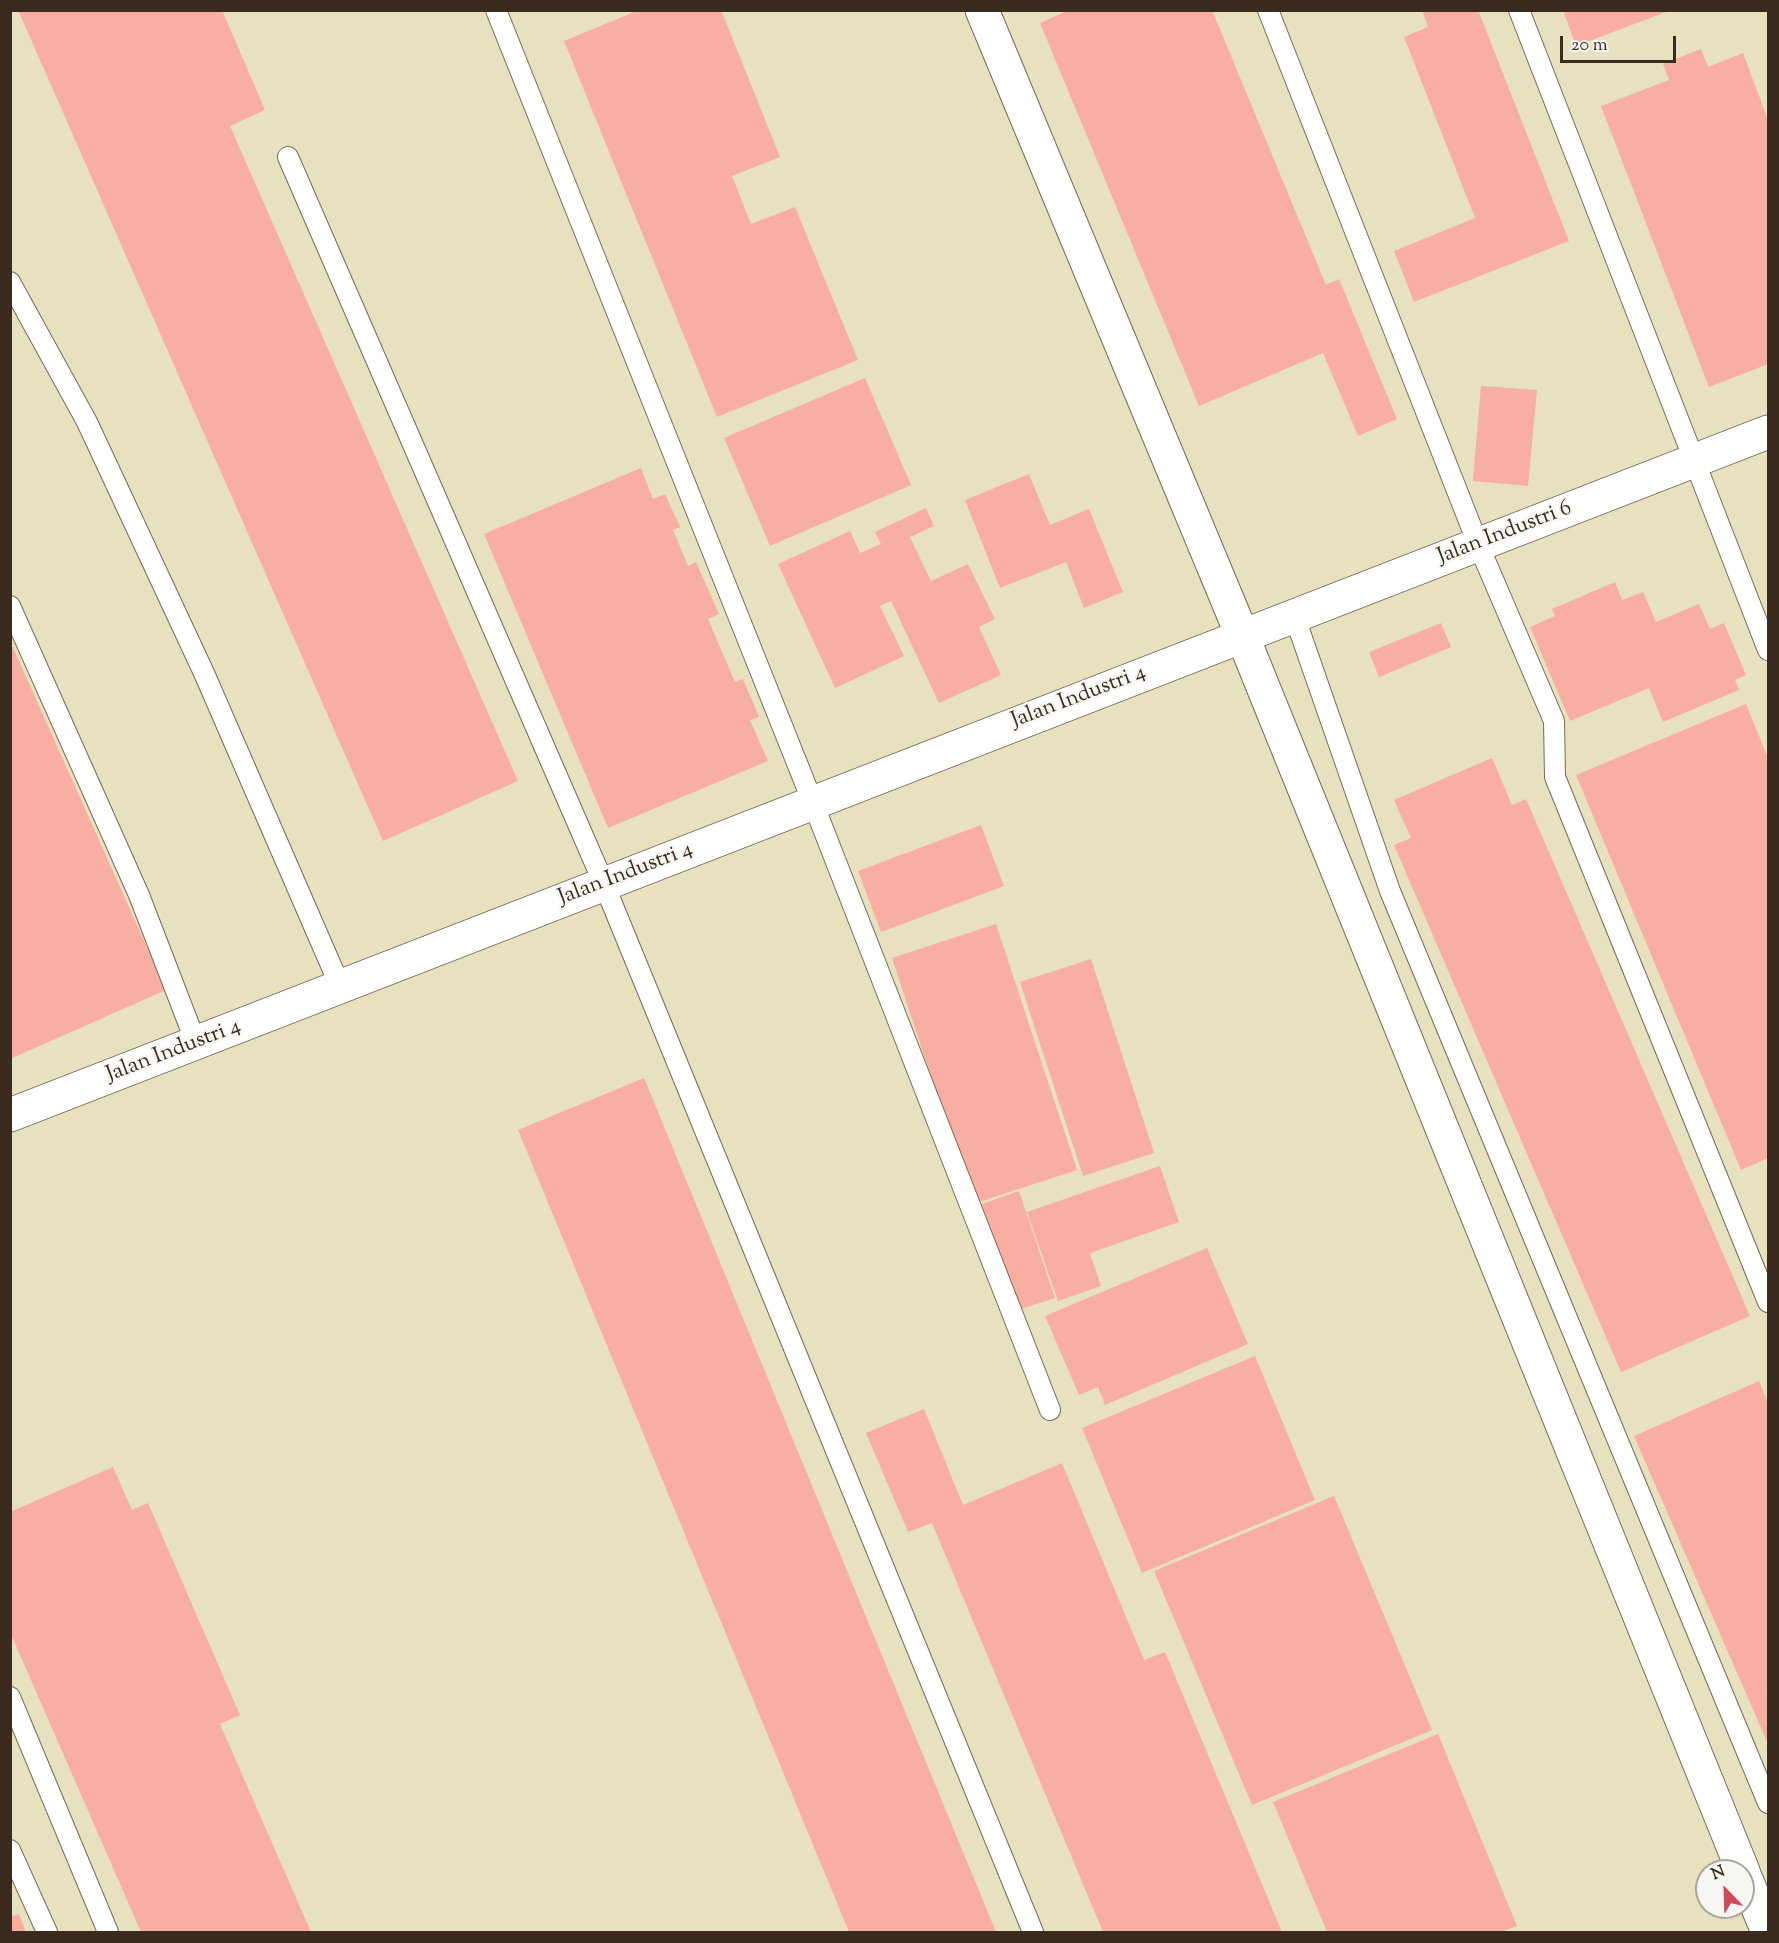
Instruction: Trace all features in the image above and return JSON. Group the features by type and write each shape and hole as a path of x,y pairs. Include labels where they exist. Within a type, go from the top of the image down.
{"street":[{"path":"982,10 1242,635 1738,1859"},
{"name":"Jalan Industri 6","path":"1242,635 1768,432"},
{"name":"Jalan Industri 4","path":"10,1115 1242,635"},
{"path":"1755,1900 1768,1932"}],"lane":[{"path":"496,10 813,802 1050,1410"},
{"path":"1268,10 1478,544 1554,721 1555,777 1768,1302"},
{"path":"1519,10 1768,650"},
{"path":"288,157 604,884 1034,1932"},
{"path":"10,282 87,422 195,652 340,986"},
{"path":"10,606 139,896 196,1043"},
{"path":"1294,615 1390,891 1768,1803"},
{"path":"10,1697 108,1932"},
{"path":"10,1850 47,1932"}],"building":[{"path":"18,10 222,10 265,110 230,126 518,781 383,841"},
{"path":"639,10 721,10 780,157 732,176 751,224 795,207 858,360 717,417 564,41"},
{"path":"1069,10 1212,10 1326,285 1339,279 1397,419 1358,436 1323,353 1199,406 1040,23"},
{"path":"1422,10 1478,10 1569,241 1414,302 1394,251 1475,218 1404,37 1428,27"},
{"path":"1563,10 1669,10 1669,11 1576,46"},
{"path":"1701,49 1708,67 1743,53 1768,120 1768,364 1709,387 1601,106 1669,80 1663,64"},
{"path":"865,378 911,485 770,546 724,438"},
{"path":"1481,386 1537,390 1528,486 1473,481"},
{"path":"641,468 653,499 665,494 680,527 673,530 688,566 696,562 719,614 708,619 735,682 743,679 759,717 750,720 768,761 608,828 484,534"},
{"path":"1029,474 1050,525 1089,509 1123,592 1084,608 1066,562 1000,588 965,500"},
{"path":"926,508 934,526 910,537 931,581 968,564 995,619 979,627 1001,675 939,703 891,601 880,606 904,656 835,688 778,564 850,531 860,553 881,544 875,532"},
{"path":"1615,582 1622,600 1643,592 1656,622 1699,604 1710,629 1724,623 1746,675 1735,680 1739,690 1663,722 1649,688 1570,721 1530,627 1555,616 1552,609"},
{"path":"1441,623 1451,647 1379,677 1369,652"},
{"path":"10,641 166,990 10,1059"},
{"path":"1746,704 1768,758 1768,1158 1741,1170 1576,775"},
{"path":"1492,758 1512,805 1526,799 1750,1316 1621,1372 1394,845 1411,838 1394,800"},
{"path":"981,825 1004,886 881,932 858,871"},
{"path":"996,924 1077,1170 973,1204 892,958"},
{"path":"1091,959 1154,1153 1083,1176 1020,982"},
{"path":"644,1078 996,1932 849,1932 518,1130"},
{"path":"1160,1166 1179,1222 1090,1253 1101,1286 1058,1301 1027,1212"},
{"path":"1019,1191 1055,1298 1015,1311 979,1205"},
{"path":"1207,1248 1248,1344 1105,1405 1098,1387 1079,1395 1045,1316"},
{"path":"1255,1356 1315,1500 1142,1573 1082,1428"},
{"path":"1759,1381 1768,1403 1768,1744 1634,1436"},
{"path":"924,1409 963,1505 1062,1463 1144,1660 1165,1652 1282,1932 1103,1932 932,1523 908,1532 866,1433"},
{"path":"113,1467 132,1510 148,1503 240,1715 220,1724 311,1932 141,1932 10,1632 10,1512"},
{"path":"1334,1496 1432,1730 1252,1805 1154,1571"},
{"path":"1438,1734 1517,1926 1501,1932 1327,1932 1273,1802"},
{"path":"19,1914 26,1932 10,1932 10,1917"}]}
